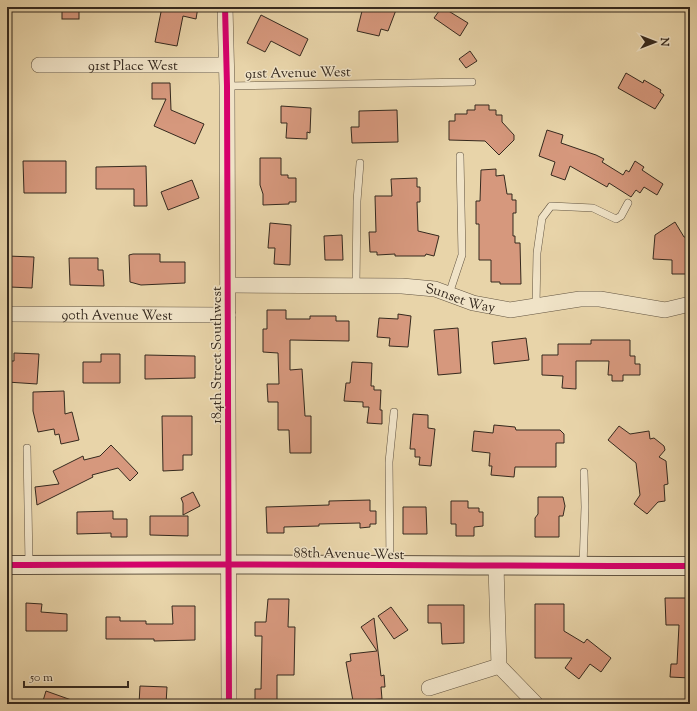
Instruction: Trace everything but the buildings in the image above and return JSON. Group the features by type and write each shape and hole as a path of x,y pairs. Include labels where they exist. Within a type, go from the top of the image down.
{"street":[{"name":"184th Street Southwest","path":"225,7 227,86 229,704"},
{"name":"91st Place West","path":"39,65 226,65"},
{"name":"Sunset Way","path":"228,285 402,286 435,289 473,303 510,310 580,299 600,299 665,310 690,304"},
{"name":"90th Avenue West","path":"7,314 228,315"},
{"name":"88th Avenue West","path":"7,565 228,563 496,566 690,566"},
{"path":"496,566 498,666 536,704"},
{"path":"429,688 498,666"}],"lane":[{"name":"91st Avenue West","path":"227,86 472,82"},
{"path":"449,294 462,255 460,156"},
{"path":"356,286 357,200 360,163"},
{"path":"536,306 537,253 542,218 551,206 593,208 616,219 621,216 628,202"},
{"path":"390,565 389,462 394,412"},
{"path":"27,448 29,564"},
{"path":"583,566 585,506 584,472"}],"cycle path":[{"path":"225,7 227,86 229,704"},
{"path":"7,565 178,564 690,566"}]}
